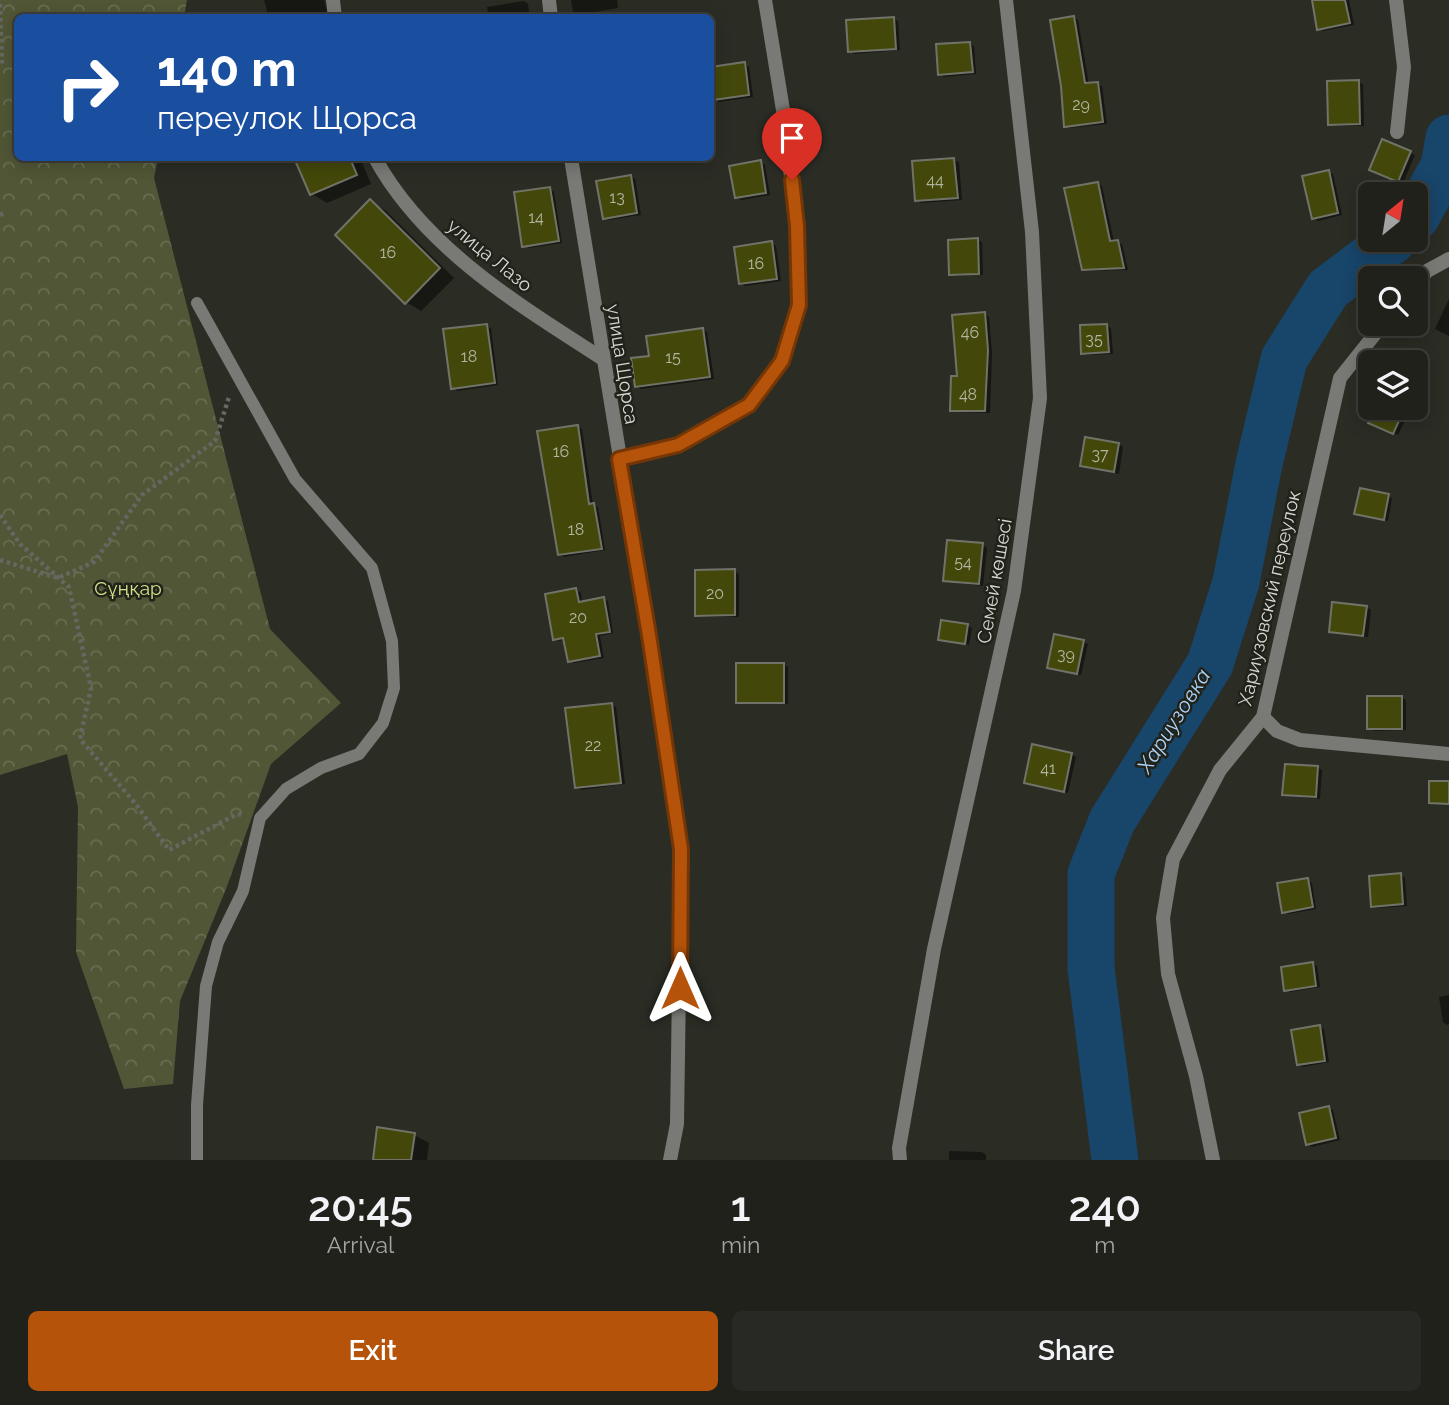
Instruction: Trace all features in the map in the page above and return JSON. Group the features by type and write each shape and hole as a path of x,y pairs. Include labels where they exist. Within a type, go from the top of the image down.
{"street":[{"path":"619,459 678,445 749,405 782,361 799,305 797,226 783,110 765,0"},
{"name":"Семей көшесі","path":"900,1160 934,949 1014,591 1040,398 1032,232 1006,0"},
{"path":"1395,0 1404,67 1397,132"},
{"name":"улица Лазо","path":"377,161 388,182 434,237 487,280 603,359"},
{"name":"улица Щорса","path":"571,161 681,849 677,1110 670,1160"},
{"path":"1428,270 1449,259"},
{"name":"Хариузовский переулок","path":"1213,1160 1196,1076 1168,974 1163,918 1173,859 1220,770 1263,718 1340,378 1373,336"},
{"path":"1263,718 1278,731 1300,740 1449,754"}],"lane":[{"path":"197,303 295,479 372,568 392,641 394,676 394,688 383,723 359,754 321,768 286,789 260,818 243,891 218,943 206,986 197,1105 197,1160"}],"path":[{"path":"0,4 0,66"},
{"path":"0,560 58,578 94,562 142,495 215,440 237,373"},
{"path":"0,515 20,544 69,587 91,688 79,739 135,803 169,850 237,814 260,818"}],"green space":[{"name":"Сұңқар","path":"0,0 187,0 185,14 14,14 14,161 157,161 154,178 270,629 341,703 271,764 226,889 180,1001 173,1084 124,1089 76,952 78,807 67,754 0,775"}],"building":[{"path":"1312,0 1345,0 1350,23 1317,30"},
{"path":"1074,16 1085,83 1098,82 1103,122 1064,127 1061,86 1050,20"},
{"path":"894,17 896,49 848,52 846,20"},
{"path":"970,42 973,72 938,75 936,44"},
{"path":"745,62 749,95 714,100 714,66"},
{"path":"1359,80 1360,124 1328,125 1327,81"},
{"path":"1382,139 1411,151 1398,182 1369,170"},
{"path":"954,158 958,198 915,201 912,161"},
{"path":"761,160 766,193 735,198 729,166"},
{"path":"295,161 351,161 357,175 310,195"},
{"path":"1329,170 1338,213 1312,219 1302,176"},
{"path":"631,175 637,213 603,219 596,181"},
{"path":"1098,182 1110,241 1118,240 1124,268 1082,270 1064,188"},
{"path":"550,187 559,241 522,247 514,192"},
{"path":"370,199 440,268 405,304 335,235"},
{"path":"978,238 979,274 949,275 948,240"},
{"path":"772,241 777,279 739,284 734,247"},
{"path":"985,312 988,350 985,411 950,411 951,376 957,376 952,315"},
{"path":"487,324 495,383 451,389 443,329"},
{"path":"1107,324 1109,352 1081,354 1080,325"},
{"path":"703,328 710,377 635,387 631,358 649,356 646,336"},
{"path":"1369,420 1399,420 1393,434 1368,423"},
{"path":"578,425 589,504 594,503 602,549 558,555 537,431"},
{"path":"1085,437 1119,443 1114,472 1080,466"},
{"path":"1360,488 1389,494 1384,520 1354,514"},
{"path":"947,540 983,543 979,584 943,581"},
{"path":"735,569 735,615 695,616 695,570"},
{"path":"576,588 579,602 604,597 610,632 596,634 600,656 568,662 563,638 553,640 545,594"},
{"path":"1332,602 1367,606 1363,636 1329,632"},
{"path":"941,620 968,624 965,644 938,640"},
{"path":"1054,634 1084,640 1077,674 1047,668"},
{"path":"736,663 784,663 784,703 736,703"},
{"path":"1367,696 1402,696 1402,729 1367,729"},
{"path":"612,703 621,783 575,788 565,708"},
{"path":"1032,744 1072,753 1064,792 1024,783"},
{"path":"1285,764 1318,766 1316,797 1282,795"},
{"path":"1429,781 1449,781 1449,804 1429,803"},
{"path":"1401,873 1403,904 1371,907 1369,876"},
{"path":"1308,878 1313,907 1282,913 1277,883"},
{"path":"1313,962 1316,986 1284,991 1281,967"},
{"path":"1320,1025 1325,1061 1297,1065 1291,1030"},
{"path":"1329,1106 1336,1138 1306,1145 1299,1113"},
{"path":"377,1127 415,1133 411,1160 373,1160"}],"waterway":[{"name":"Хариузовка","path":"1428,195 1444,166 1449,138"},
{"name":"Хариузовка","path":"1115,1160 1091,968 1091,874 1112,821 1210,664 1236,582 1259,464 1284,359 1328,289 1377,252"}],"route":[{"path":"680,988 681,849 619,459 678,445 749,405 782,361 799,305 797,226 792,180"}]}
